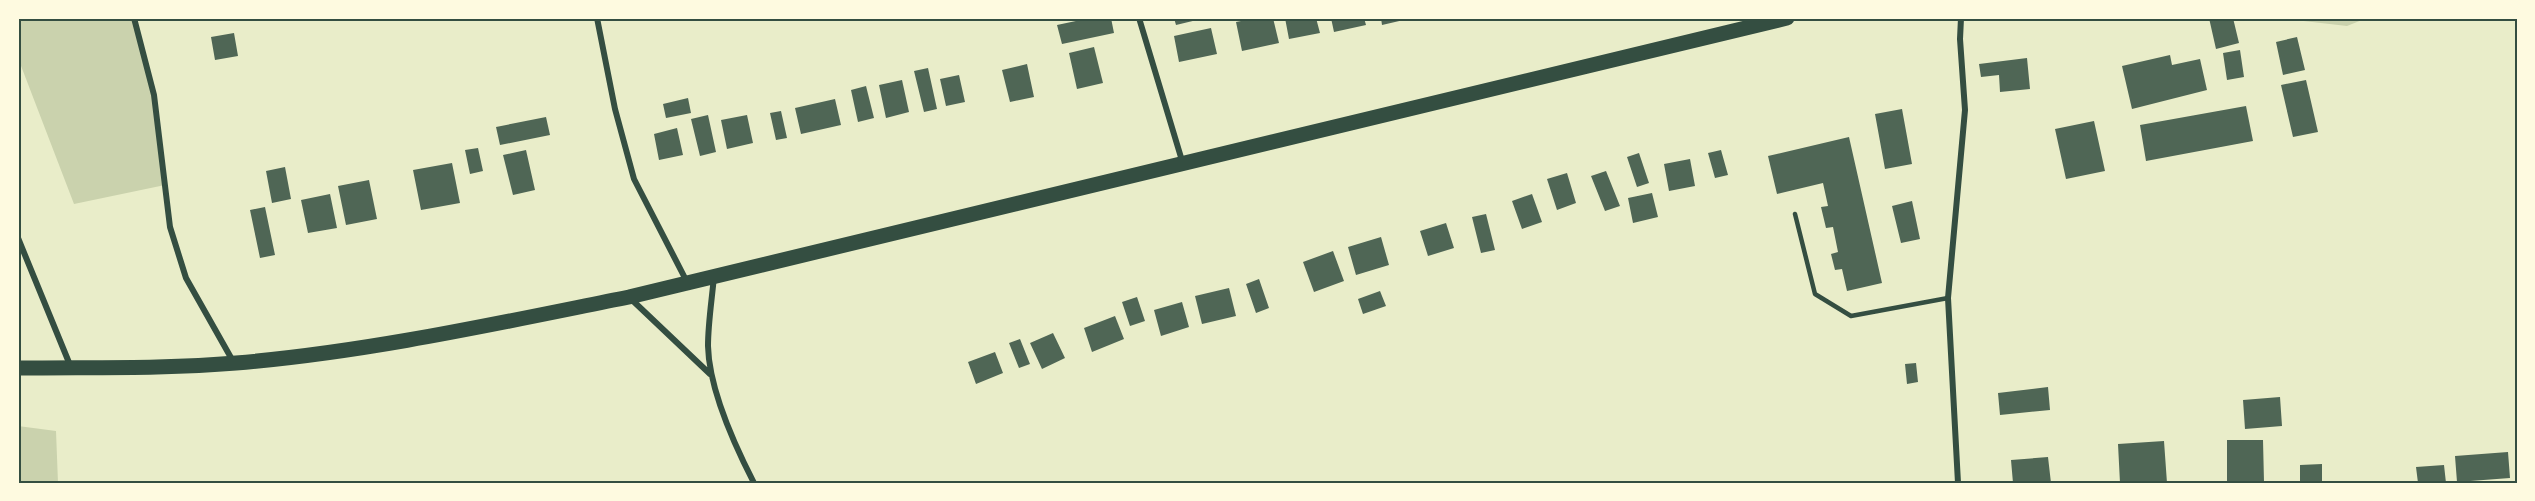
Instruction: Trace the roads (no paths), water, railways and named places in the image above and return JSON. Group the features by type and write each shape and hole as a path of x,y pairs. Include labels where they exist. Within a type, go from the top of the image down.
{"main road":[{"path":"18,368 234,363 351,350 629,297 1787,18"}],"street":[{"path":"134,18 154,94 170,226 186,278 234,363"},
{"path":"597,18 615,108 634,179 687,282"},
{"path":"1139,18 1184,164"},
{"path":"1958,483 1948,298 1965,110 1961,18"},
{"path":"18,238 70,367"},
{"path":"714,276 708,345 711,375 741,459 753,483"},
{"path":"629,297 711,375"}],"lane":[{"path":"1794,214 1815,294 1851,316 1948,298"}]}
